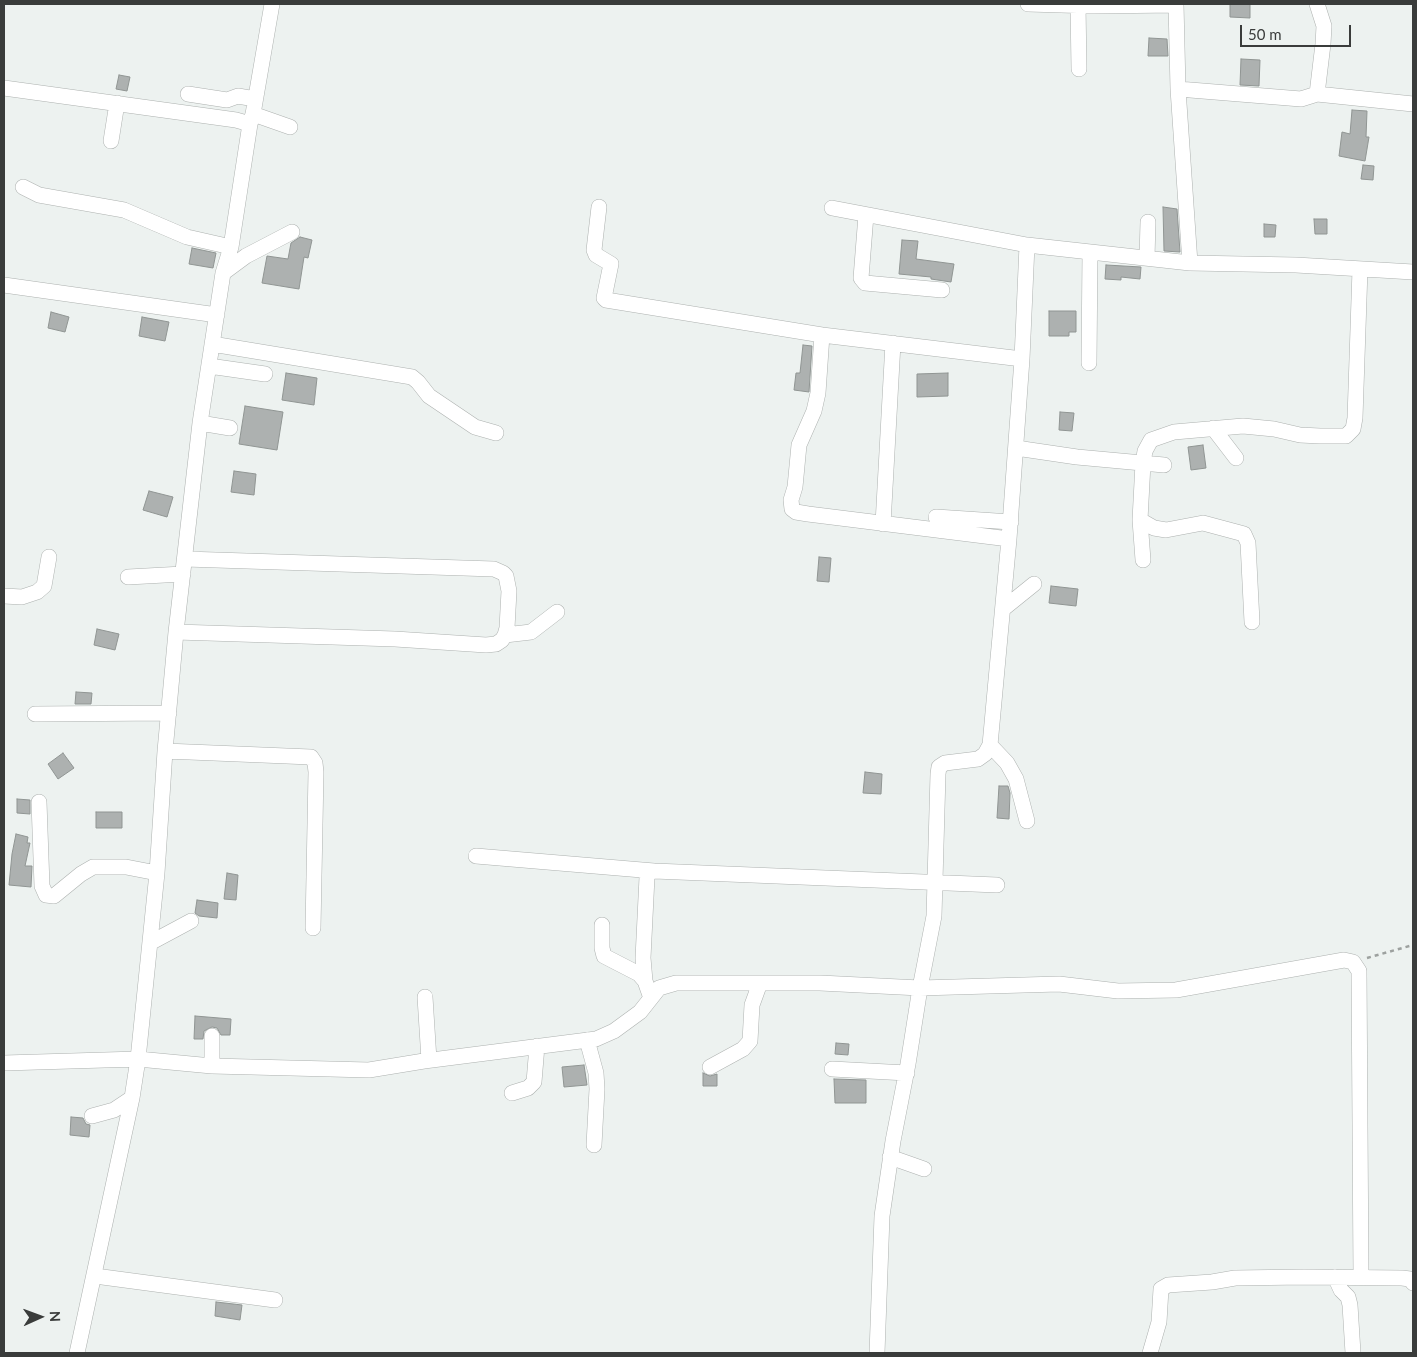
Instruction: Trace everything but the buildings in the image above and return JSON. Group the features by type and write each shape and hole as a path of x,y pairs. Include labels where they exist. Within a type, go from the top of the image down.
{"street":[{"path":"77,1353 132,1098 138,1059 157,873 165,750 176,632 200,423 223,273 231,247 252,112 272,4"},
{"path":"1028,4 1176,4 1178,88 1190,263"},
{"path":"1317,4 1324,26 1317,94"},
{"path":"1078,5 1079,69"},
{"path":"4,88 236,120 252,112"},
{"path":"1178,88 1301,99 1317,94 1413,104"},
{"path":"188,94 227,100 238,96 252,112 290,127"},
{"path":"111,141 117,104"},
{"path":"23,187 55,198 124,210 187,237 231,247"},
{"path":"599,207 594,250 596,255 611,264 604,298 606,300 822,334 1022,359"},
{"path":"832,208 1027,245 1090,252 1190,263 1296,265 1413,272"},
{"path":"866,215 861,278 865,283 942,290"},
{"path":"1147,258 1148,222"},
{"path":"223,273 246,256 292,232"},
{"path":"877,1353 882,1216 890,1157 934,916 938,774 940,767 945,763 978,759 985,754 990,744 1010,539 1022,359 1027,245"},
{"path":"1089,363 1090,252"},
{"path":"1143,560 1140,520 1143,463 1145,451 1151,440 1174,432 1243,426 1274,429 1300,435 1320,436 1346,436 1353,429 1355,418 1360,269"},
{"path":"4,286 217,315"},
{"path":"822,334 818,393 814,411 800,445 795,487 791,500 792,509 796,512 883,524 1010,539"},
{"path":"883,524 893,343"},
{"path":"212,344 412,377 429,396 475,427 496,433"},
{"path":"209,366 266,374"},
{"path":"200,423 230,428"},
{"path":"1213,428 1236,458"},
{"path":"1016,448 1077,457 1164,465"},
{"path":"936,517 1011,522"},
{"path":"1140,520 1154,528 1166,530 1203,523 1244,534 1248,544 1252,622"},
{"path":"4,596 22,597 37,592 44,586 49,556"},
{"path":"128,577 184,567 494,569 506,576 509,591 505,635"},
{"path":"1003,609 1034,584"},
{"path":"176,632 496,644 505,635 531,632 558,612"},
{"path":"35,714 169,713"},
{"path":"990,744 1006,763 1016,779 1027,821"},
{"path":"165,750 311,758 315,763 316,772 314,928"},
{"path":"39,802 42,886 46,895 54,896 81,874 93,867 126,867 157,873"},
{"path":"476,856 654,871 997,884"},
{"path":"651,998 645,981 643,958 647,877 649,873 654,871"},
{"path":"150,943 191,921"},
{"path":"602,925 604,956 639,974 645,981"},
{"path":"4,1063 138,1059 212,1066 369,1070 429,1060 596,1038 614,1031 640,1012 659,988 676,983 820,983 920,988 1059,984 1118,991 1176,990 1344,960 1353,962 1358,971 1361,1277"},
{"path":"710,1067 743,1049 750,1041 752,1005 760,983"},
{"path":"425,997 429,1060"},
{"path":"212,1036 212,1066"},
{"path":"587,1040 596,1073 594,1145"},
{"path":"512,1093 528,1088 534,1082 537,1046"},
{"path":"832,1069 906,1073"},
{"path":"92,1116 114,1110 132,1098"},
{"path":"890,1157 924,1169"},
{"path":"95,1276 275,1300"},
{"path":"1335,1277 1341,1290 1348,1297 1350,1305 1353,1353"},
{"path":"1150,1353 1159,1322 1162,1289 1168,1285 1212,1282 1235,1278 1335,1277 1402,1278 1410,1279 1413,1283"}],"path":[{"path":"1353,962 1413,945"}]}
